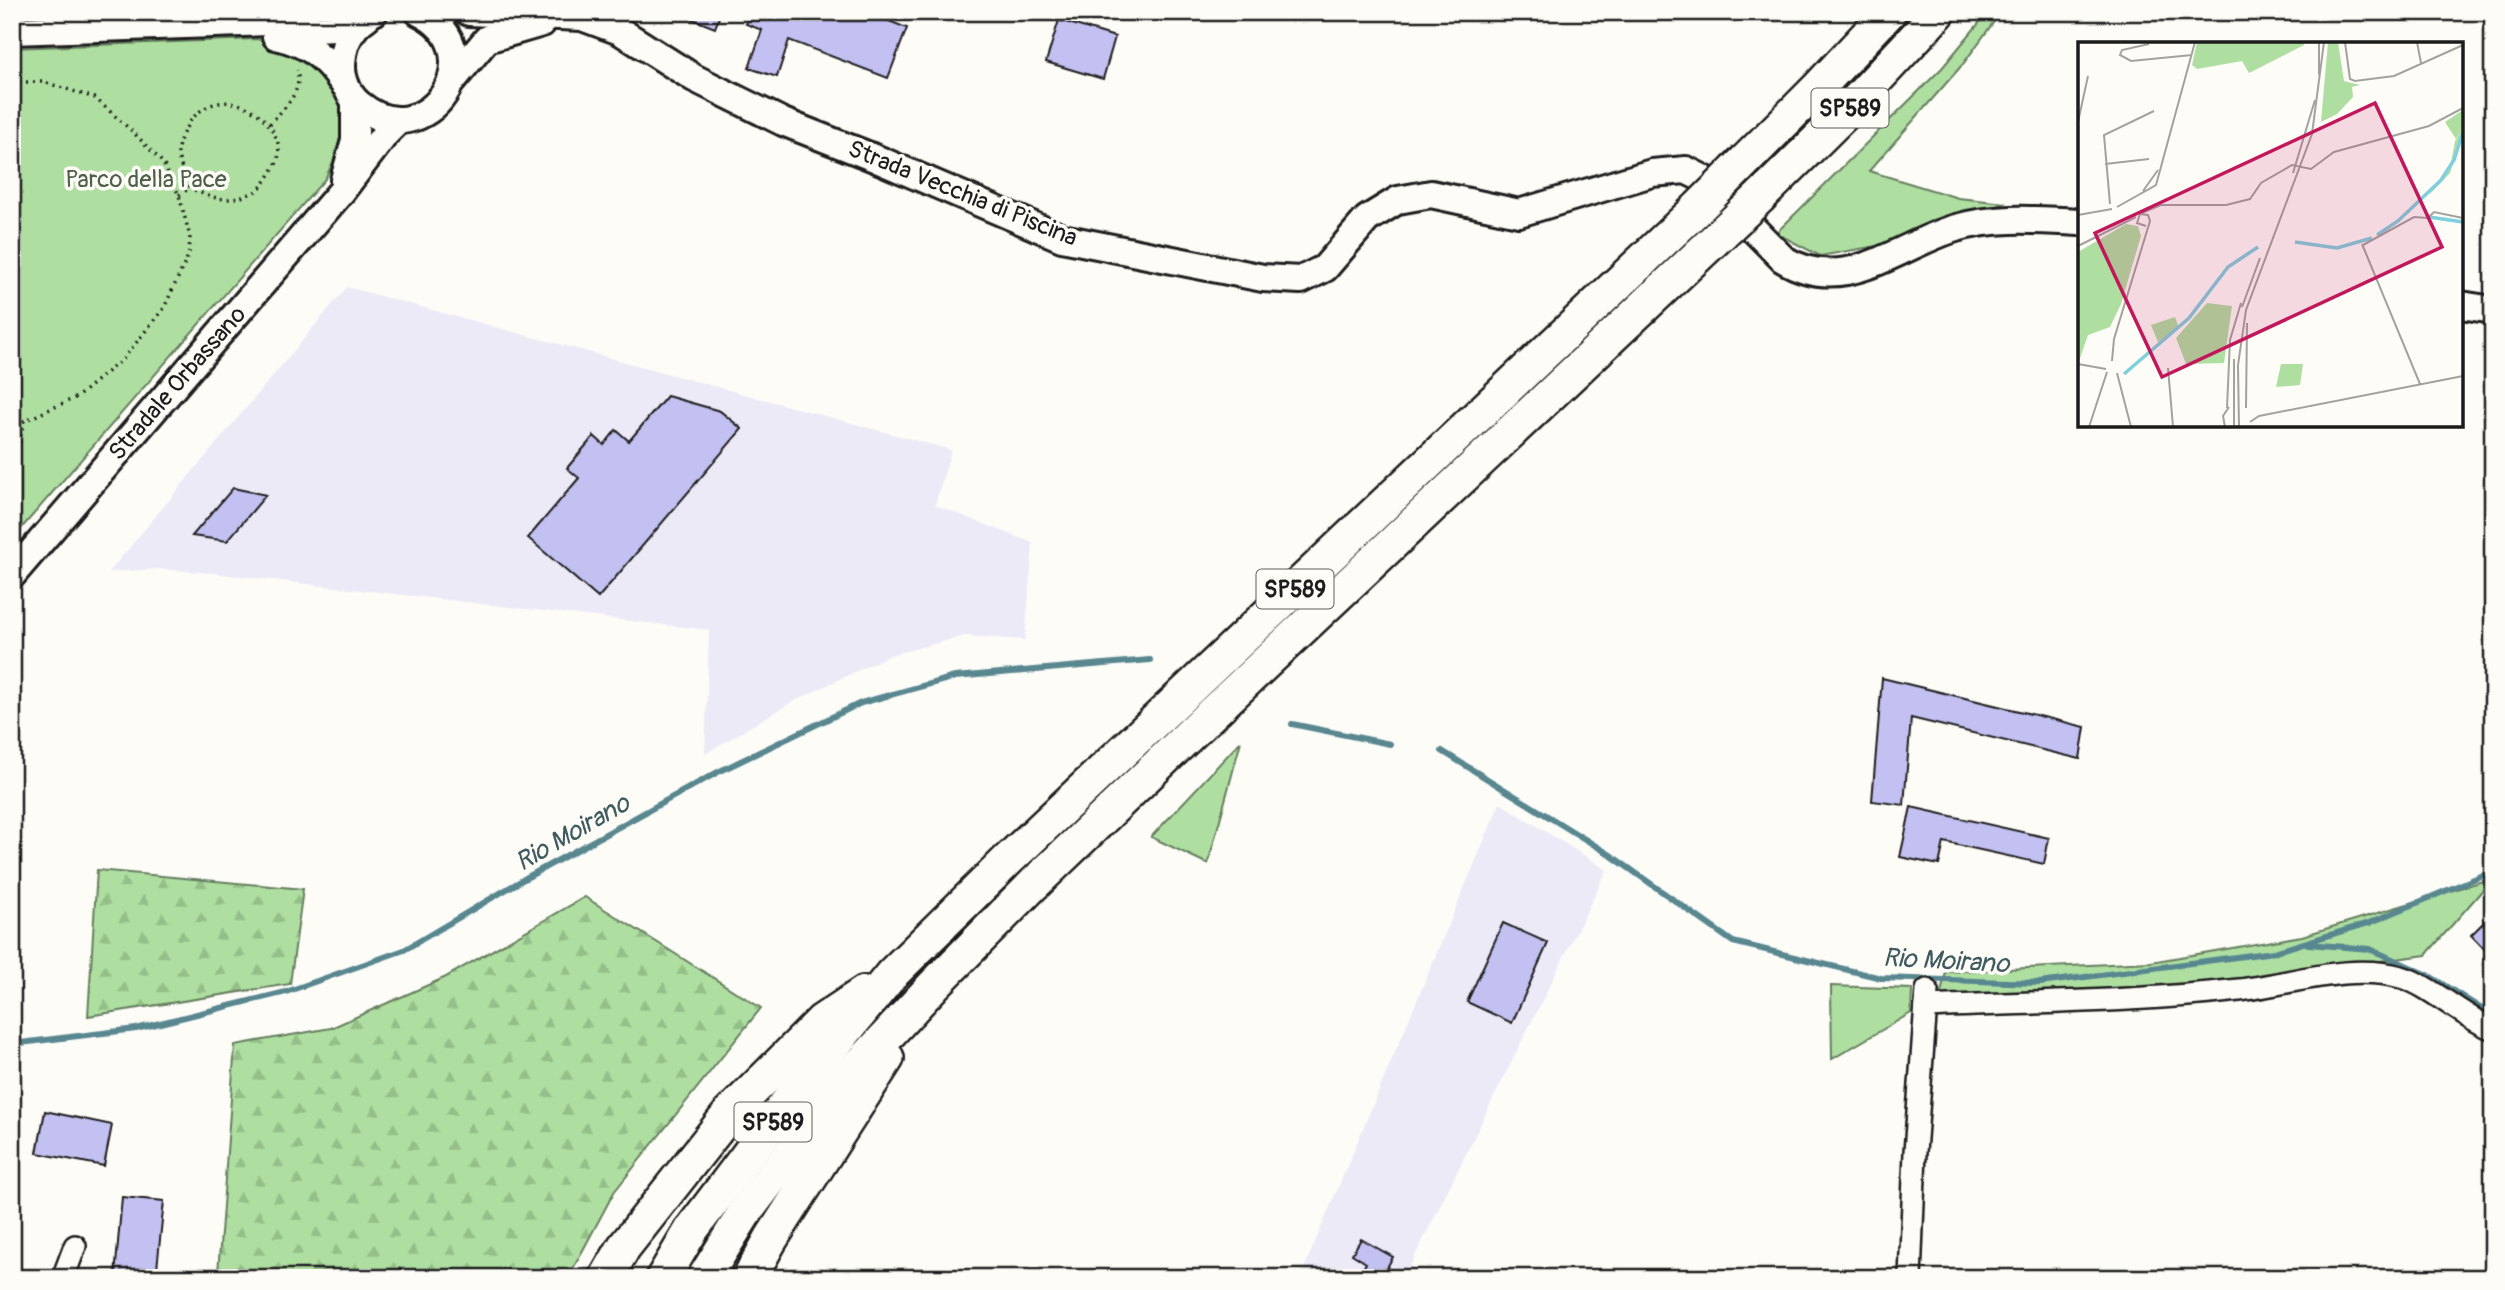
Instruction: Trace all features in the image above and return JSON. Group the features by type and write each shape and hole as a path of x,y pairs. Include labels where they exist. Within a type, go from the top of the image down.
{"main road":[{"name":"SP589","path":"663,1278 692,1229 776,1118 892,974 1009,859 1699,207 1817,89 1889,12"},
{"name":"SP589","path":"704,1278 744,1214 845,1081 934,985 1034,884 1218,708 1761,196 1845,114 1937,14"},
{"path":"606,1278 624,1247 729,1114 822,1021 892,974"},
{"path":"749,1278 771,1239 934,985"}],"street":[{"path":"12,30 269,22 314,29 335,29 375,12"},
{"name":"Stradale Orbassano","path":"341,192 355,140 351,94 342,71 342,52 349,35 361,21 375,12"},
{"path":"419,12 443,30 452,46 452,81"},
{"path":"469,12 582,17"},
{"path":"170,24 268,34 306,45 328,61 351,94 368,111 383,118 399,120 416,118 443,99 452,81 486,38 531,25 582,17"},
{"name":"Strada Vecchia di Piscina","path":"582,17 620,31 694,78 783,122 1062,238 1263,278 1301,280 1325,268 1367,219 1398,200 1432,194 1520,214 1653,173 1686,170 1704,179 1783,259 1796,267 1812,271 1832,273 1857,270 1954,228 1982,222 2078,222"},
{"name":"Stradale Orbassano","path":"12,575 341,192 399,120"},
{"path":"2463,305 2493,310"},
{"path":"1910,1278 1915,1152 1926,998 2172,996 2239,990 2361,971 2403,977 2474,1022 2493,1029"},
{"path":"63,1278 75,1245"}],"path":[{"path":"270,124 293,99 299,77 292,40"},
{"path":"12,82 44,82 95,98 163,163 179,195 190,237 189,254 164,308 124,359 77,397 24,421 12,416"},
{"path":"233,101 270,124 276,141 278,160 262,187 241,199 212,198 190,188 177,153 184,130 196,113 216,102 233,101"},
{"path":"179,195 190,188"},
{"path":"12,462 16,458 24,421"}],"shaded area":[{"path":"347,287 951,450 935,505 1033,543 1025,640 965,636 890,655 790,703 705,754 709,630 212,573 159,569 109,572"},
{"path":"1500,803 1607,870 1404,1278 1300,1278"}],"green space":[{"path":"1988,12 2001,12 1963,64 1869,171 1958,198 2006,203 1888,244 1820,256 1776,233 1942,68"},
{"name":"Parco della Pace","path":"257,39 300,51 340,97 343,131 336,156 325,179 12,539 12,48"},
{"path":"1241,741 1208,864 1151,837"},
{"path":"97,870 303,889 290,984 88,1016"},
{"path":"2493,878 2426,955 2213,983 1940,997 1946,972 2151,962 2302,936"},
{"path":"585,897 761,1008 614,1192 568,1278 228,1278 218,1273 235,1045 331,1028 444,978"},
{"path":"1831,986 1912,989 1911,1013 1832,1059"}],"building":[{"path":"695,12 721,12 715,28 692,19"},
{"path":"751,12 866,12 907,28 888,78 789,40 777,77 749,68 762,30 746,24"},
{"path":"1059,20 1115,37 1103,79 1046,62"},
{"path":"667,396 720,411 742,429 598,598 528,538 579,478 567,468 594,436 604,445 616,430 629,441"},
{"path":"233,488 266,495 227,541 192,536"},
{"path":"1882,678 2085,727 2080,759 1911,718 1904,805 1872,801"},
{"path":"1911,807 2049,838 2044,864 1944,842 1939,865 1900,857"},
{"path":"2488,918 2493,923 2493,958 2471,935"},
{"path":"1503,923 1548,943 1512,1023 1467,1002"},
{"path":"45,1111 112,1125 104,1166 37,1153"},
{"path":"122,1197 164,1201 156,1278 115,1276"},
{"path":"1361,1239 1393,1257 1381,1278 1358,1278 1366,1263 1352,1254"}],"waterway":[{"name":"Rio Moirano","path":"12,1044 136,1029 286,992 404,950 524,879 718,772 861,703 955,677 1150,660"},
{"name":"Rio Moirano","path":"1292,724 1390,744"},
{"name":"Rio Moirano","path":"1442,751 1609,854 1733,942 1881,978 2040,983 2274,952 2369,923 2493,871"},
{"path":"2308,944 2370,949 2428,975 2493,1016"}]}
